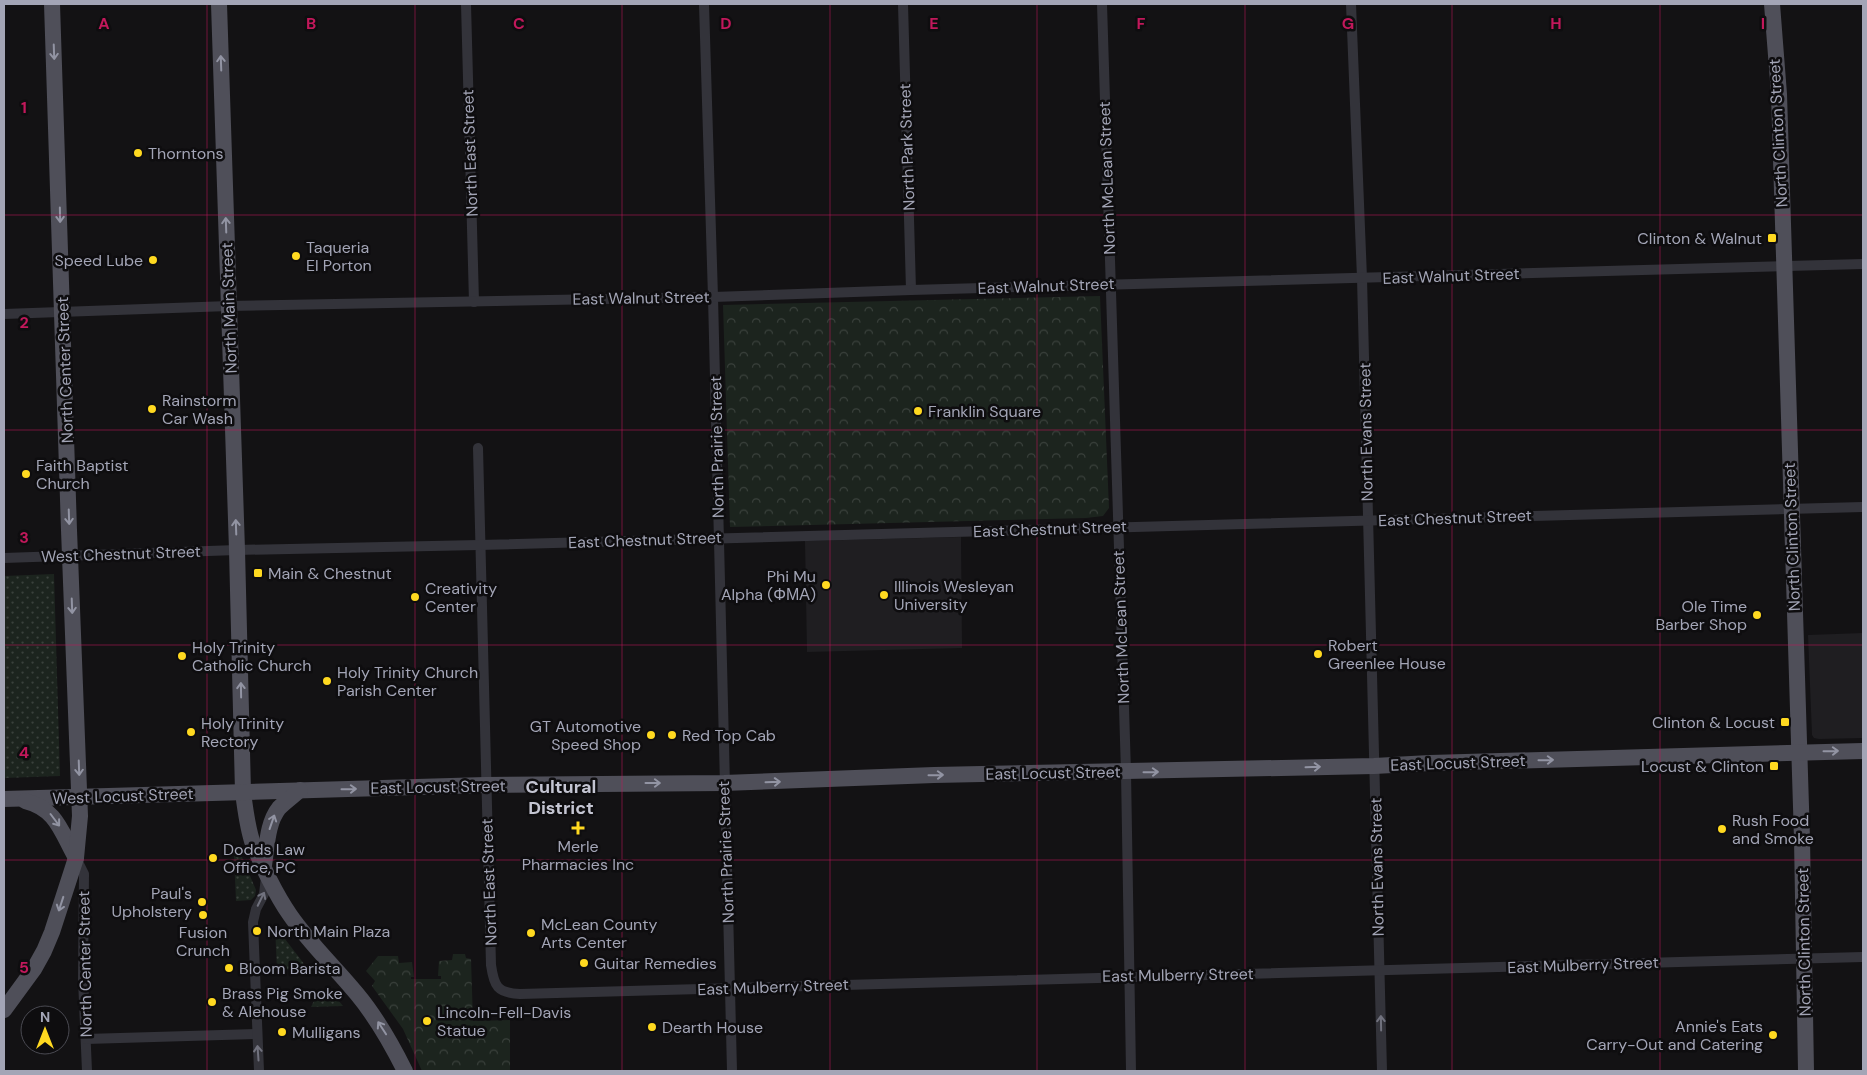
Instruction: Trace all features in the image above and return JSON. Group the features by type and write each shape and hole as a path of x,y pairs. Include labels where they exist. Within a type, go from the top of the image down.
{"main road":[{"name":"North Center Street","path":"4,1010 21,988 44,951 52,932 76,858 80,816 52,4"},
{"name":"North Main Street","path":"218,4 237,550 243,792"},
{"name":"North Clinton Street","path":"1772,4 1779,94 1799,752 1806,1071"},
{"name":"East Locust Street","path":"243,792 486,786 724,784 934,775 1374,766 1430,762 1863,751"},
{"path":"266,868 269,831 274,816 280,807 300,790"},
{"name":"West Locust Street","path":"11,799 243,792"},
{"path":"243,792 250,834 280,899 315,949 357,994 374,1016 405,1071"},
{"path":"11,799 44,808 53,816 76,858"}],"street":[{"name":"North East Street","path":"466,4 474,302"},
{"name":"North Prairie Street","path":"704,4 732,1071"},
{"name":"North Park Street","path":"903,4 912,290"},
{"name":"North McLean Street","path":"1102,4 1126,772 1132,1071"},
{"name":"North Evans Street","path":"1351,4 1362,278 1382,1071"},
{"name":"East Walnut Street","path":"4,314 229,306 713,297 1110,284 1863,264"},
{"name":"North East Street","path":"478,448 491,965 496,986"},
{"name":"East Chestnut Street","path":"237,550 1368,521 1863,506"},
{"name":"West Chestnut Street","path":"4,558 237,550"},
{"name":"North Center Street","path":"76,858 84,874 83,979 87,1071"},
{"path":"259,1071 256,1034 253,922 256,909 264,894 266,868"},
{"name":"East Mulberry Street","path":"496,986 503,992 520,994 1863,957"},
{"path":"86,1038 256,1034"}],"shaded area":[{"name":"Illinois Wesleyan University","path":"961,537 962,648 807,652 805,541"},
{"path":"1863,633 1863,738 1814,738 1812,735 1808,635"}],"green space":[{"path":"1100,296 1109,508 1103,516 730,527 723,305"},
{"path":"54,574 60,776 4,778 4,576"},
{"path":"239,850 256,890 255,896 251,900 236,901 234,856"},
{"path":"275,926 308,969 277,970"},
{"path":"453,954 465,954 466,958 471,959 473,1021 510,1020 510,1071 422,1071 403,1029 372,986 375,981 366,971 378,956 398,956 399,963 412,962 414,977 411,977 411,979 441,979 441,976 438,976 439,961 452,960"},
{"path":"317,995 334,995 343,1006 311,1007"}],"place":[{"name":"Thorntons","path":"138,153"},
{"name":"Clinton & Walnut","path":"1772,238"},
{"name":"Taqueria El Porton","path":"296,256"},
{"name":"Speed Lube","path":"153,260"},
{"name":"Rainstorm Car Wash","path":"152,409"},
{"name":"Franklin Square","path":"918,411"},
{"name":"Faith Baptist Church","path":"26,474"},
{"name":"Main & Chestnut","path":"258,573"},
{"name":"Phi Mu Alpha (ΦΜΑ)","path":"826,585"},
{"name":"Illinois Wesleyan University","path":"884,595"},
{"name":"Creativity Center","path":"415,597"},
{"name":"Ole Time Barber Shop","path":"1757,615"},
{"name":"Robert Greenlee House","path":"1318,654"},
{"name":"Holy Trinity Catholic Church","path":"182,656"},
{"name":"Holy Trinity Church Parish Center","path":"327,681"},
{"name":"Clinton & Locust","path":"1785,722"},
{"name":"Holy Trinity Rectory","path":"191,732"},
{"name":"GT Automotive Speed Shop","path":"651,735"},
{"name":"Red Top Cab","path":"672,735"},
{"name":"Locust & Clinton","path":"1774,766"},
{"name":"Merle Pharmacies Inc","path":"578,828"},
{"name":"Rush Food and Smoke","path":"1722,829"},
{"name":"Dodds Law Office, PC","path":"213,858"},
{"name":"Paul's Upholstery","path":"202,902"},
{"name":"Fusion Crunch","path":"203,915"},
{"name":"North Main Plaza","path":"257,931"},
{"name":"McLean County Arts Center","path":"531,933"},
{"name":"Guitar Remedies","path":"584,963"},
{"name":"Bloom Barista","path":"229,968"},
{"name":"Brass Pig Smoke & Alehouse","path":"212,1002"},
{"name":"Lincoln-Fell-Davis Statue","path":"427,1021"},
{"name":"Dearth House","path":"652,1027"},
{"name":"Mulligans","path":"282,1032"},
{"name":"Annie's Eats Carry-Out and Catering","path":"1773,1035"}],"district":[{"name":"Cultural District","path":"561,798"}]}
